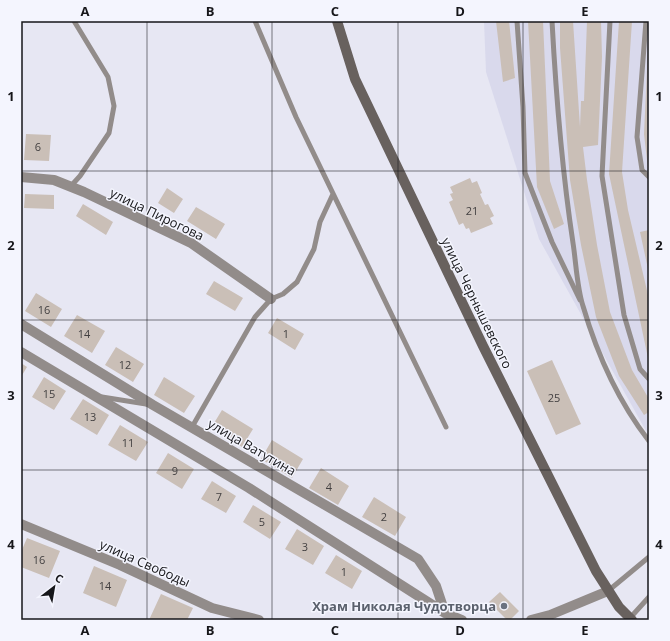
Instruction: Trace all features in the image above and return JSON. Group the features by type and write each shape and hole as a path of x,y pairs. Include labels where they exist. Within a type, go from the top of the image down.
{"main road":[{"name":"улица Чернышевского","path":"337,21 358,86 483,346 596,570 619,607 631,619"}],"street":[{"name":"улица Пирогова","path":"21,177 54,180 191,243 271,299"},
{"name":"улица Ватутина","path":"21,324 153,405 418,559 436,586 445,613"},
{"path":"21,352 249,488 445,613 462,620"},
{"name":"улица Свободы","path":"21,524 120,564 212,608 259,620"},
{"path":"531,620 550,615 608,591"}],"lane":[{"path":"70,187 80,176 110,133 114,106 108,77 74,21"},
{"path":"255,21 296,117 446,427"},
{"path":"517,21 525,173 552,242 582,305 605,368 635,423 649,441"},
{"path":"552,21 558,118 567,199 582,305"},
{"path":"610,21 602,176 624,315 640,369 649,379"},
{"path":"646,21 637,138 642,170 649,177"},
{"path":"192,427 255,317 271,299 283,294 297,282 314,249 320,222 333,194"},
{"path":"95,396 153,405"},
{"path":"608,591 649,557"},
{"path":"631,619 649,597"}],"shaded area":[{"path":"484,21 649,21 649,429 646,431 539,239 486,72"}],"building":[{"path":"496,21 509,21 515,78 503,82"},
{"path":"528,21 543,21 550,181 564,224 554,229 537,187"},
{"path":"560,21 573,21 580,127 581,101 584,101 587,21 601,21 602,57 598,145 583,147 597,245 610,312 632,370 649,399 649,412 644,415 619,376 596,317 581,245 570,180 560,48"},
{"path":"619,21 632,21 622,172 628,210 649,299 648,358 609,174"},
{"path":"649,47 648,169 644,134"},
{"path":"26,134 51,135 49,161 24,160"},
{"path":"470,178 472,183 477,181 482,193 480,194 485,205 488,204 494,216 490,218 493,224 471,233 469,228 466,229 463,223 459,225 449,202 453,200 450,194 453,193 450,187"},
{"path":"167,188 183,199 174,213 158,203"},
{"path":"25,194 54,195 54,209 24,208"},
{"path":"83,204 113,222 106,235 76,216"},
{"path":"196,207 225,224 216,239 187,221"},
{"path":"649,230 649,269 648,269 640,232"},
{"path":"214,281 243,298 235,311 206,294"},
{"path":"36,293 62,309 51,327 25,311"},
{"path":"77,315 105,331 92,353 64,336"},
{"path":"277,318 304,334 295,350 268,333"},
{"path":"116,347 144,364 133,382 105,365"},
{"path":"552,360 581,424 556,435 527,371"},
{"path":"21,363 27,367 21,377"},
{"path":"44,377 66,391 54,410 32,397"},
{"path":"164,377 195,396 184,413 154,395"},
{"path":"83,399 109,415 97,435 70,419"},
{"path":"222,410 253,429 242,447 211,428"},
{"path":"120,425 148,442 136,461 108,445"},
{"path":"272,440 303,459 292,478 261,459"},
{"path":"168,453 194,469 182,489 156,473"},
{"path":"321,468 349,486 338,505 309,488"},
{"path":"212,481 236,496 226,513 201,499"},
{"path":"374,497 406,517 395,536 362,517"},
{"path":"253,505 281,522 270,539 243,522"},
{"path":"297,529 324,546 313,565 285,549"},
{"path":"27,538 60,551 49,578 21,567 21,552"},
{"path":"336,555 362,571 352,589 325,573"},
{"path":"94,566 127,580 116,607 83,593"},
{"name":"Храм Николая Чудотворца","path":"500,592 519,611 510,620 507,620 489,602"},
{"path":"161,594 193,608 187,620 149,620"}],"place":[{"name":"Храм Николая Чудотворца","path":"504,606"}]}
